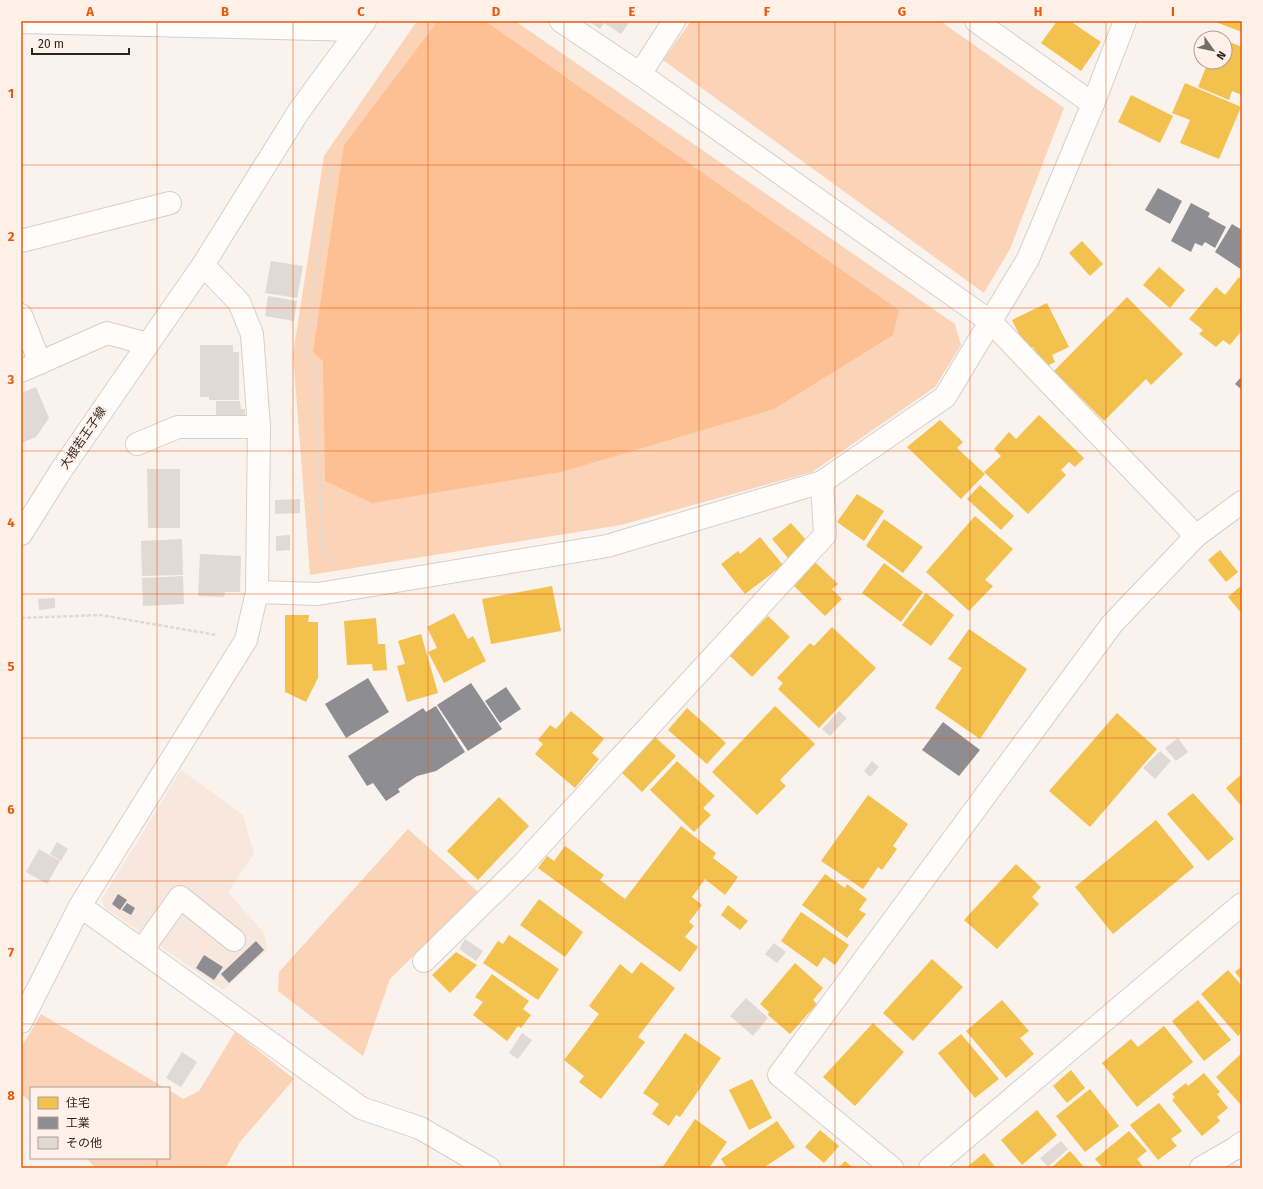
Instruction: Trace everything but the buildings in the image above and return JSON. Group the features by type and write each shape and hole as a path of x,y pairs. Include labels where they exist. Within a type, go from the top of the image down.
{"street":[{"path":"561,21 640,74 991,322 1196,536"},
{"path":"640,74 674,21"},
{"path":"976,21 1093,104"},
{"path":"257,592 318,594 606,546 822,482 945,397 1028,260 1093,104 1125,21"},
{"path":"21,22 361,26"},
{"name":"大根若王子線","path":"21,534 60,472 203,265 299,111 361,26"},
{"path":"21,241 170,203"},
{"path":"21,1022 80,906 246,640 257,592 258,427 252,334 239,302 203,265"},
{"path":"21,315 30,367 107,333 148,344"},
{"path":"137,444 178,427 258,427"},
{"path":"424,961 520,867 825,535 822,482"},
{"path":"892,1168 779,1075 1112,624 1196,536 1242,502"},
{"path":"142,950 180,897 234,940"},
{"path":"930,1168 1242,904"},
{"path":"80,906 361,1108 420,1128 489,1168"},
{"path":"1201,1168 1242,1143"}],"path":[{"path":"332,162 305,353 315,365 322,548 348,589"},
{"path":"21,618 100,615 246,640"}],"shaded area":[{"path":"417,21 515,21 955,324 961,345 935,387 812,472 621,525 310,575 293,354 324,156"},
{"path":"438,21 485,21 899,310 893,335 774,409 561,472 372,503 325,481 323,361 313,352 344,145"},
{"path":"691,21 940,21 1064,108 1010,249 984,293 663,60"},
{"path":"181,770 243,815 254,854 228,892 264,933 267,950 223,990 104,907 102,899"},
{"path":"408,829 478,892 390,979 363,1056 278,991 279,972"},
{"path":"41,1014 163,1087 30,1087 30,1102 21,1093 21,1048"},
{"path":"235,1032 294,1079 240,1142 227,1165 223,1168 96,1168 87,1159 170,1159 170,1091 183,1099 199,1091"}]}
